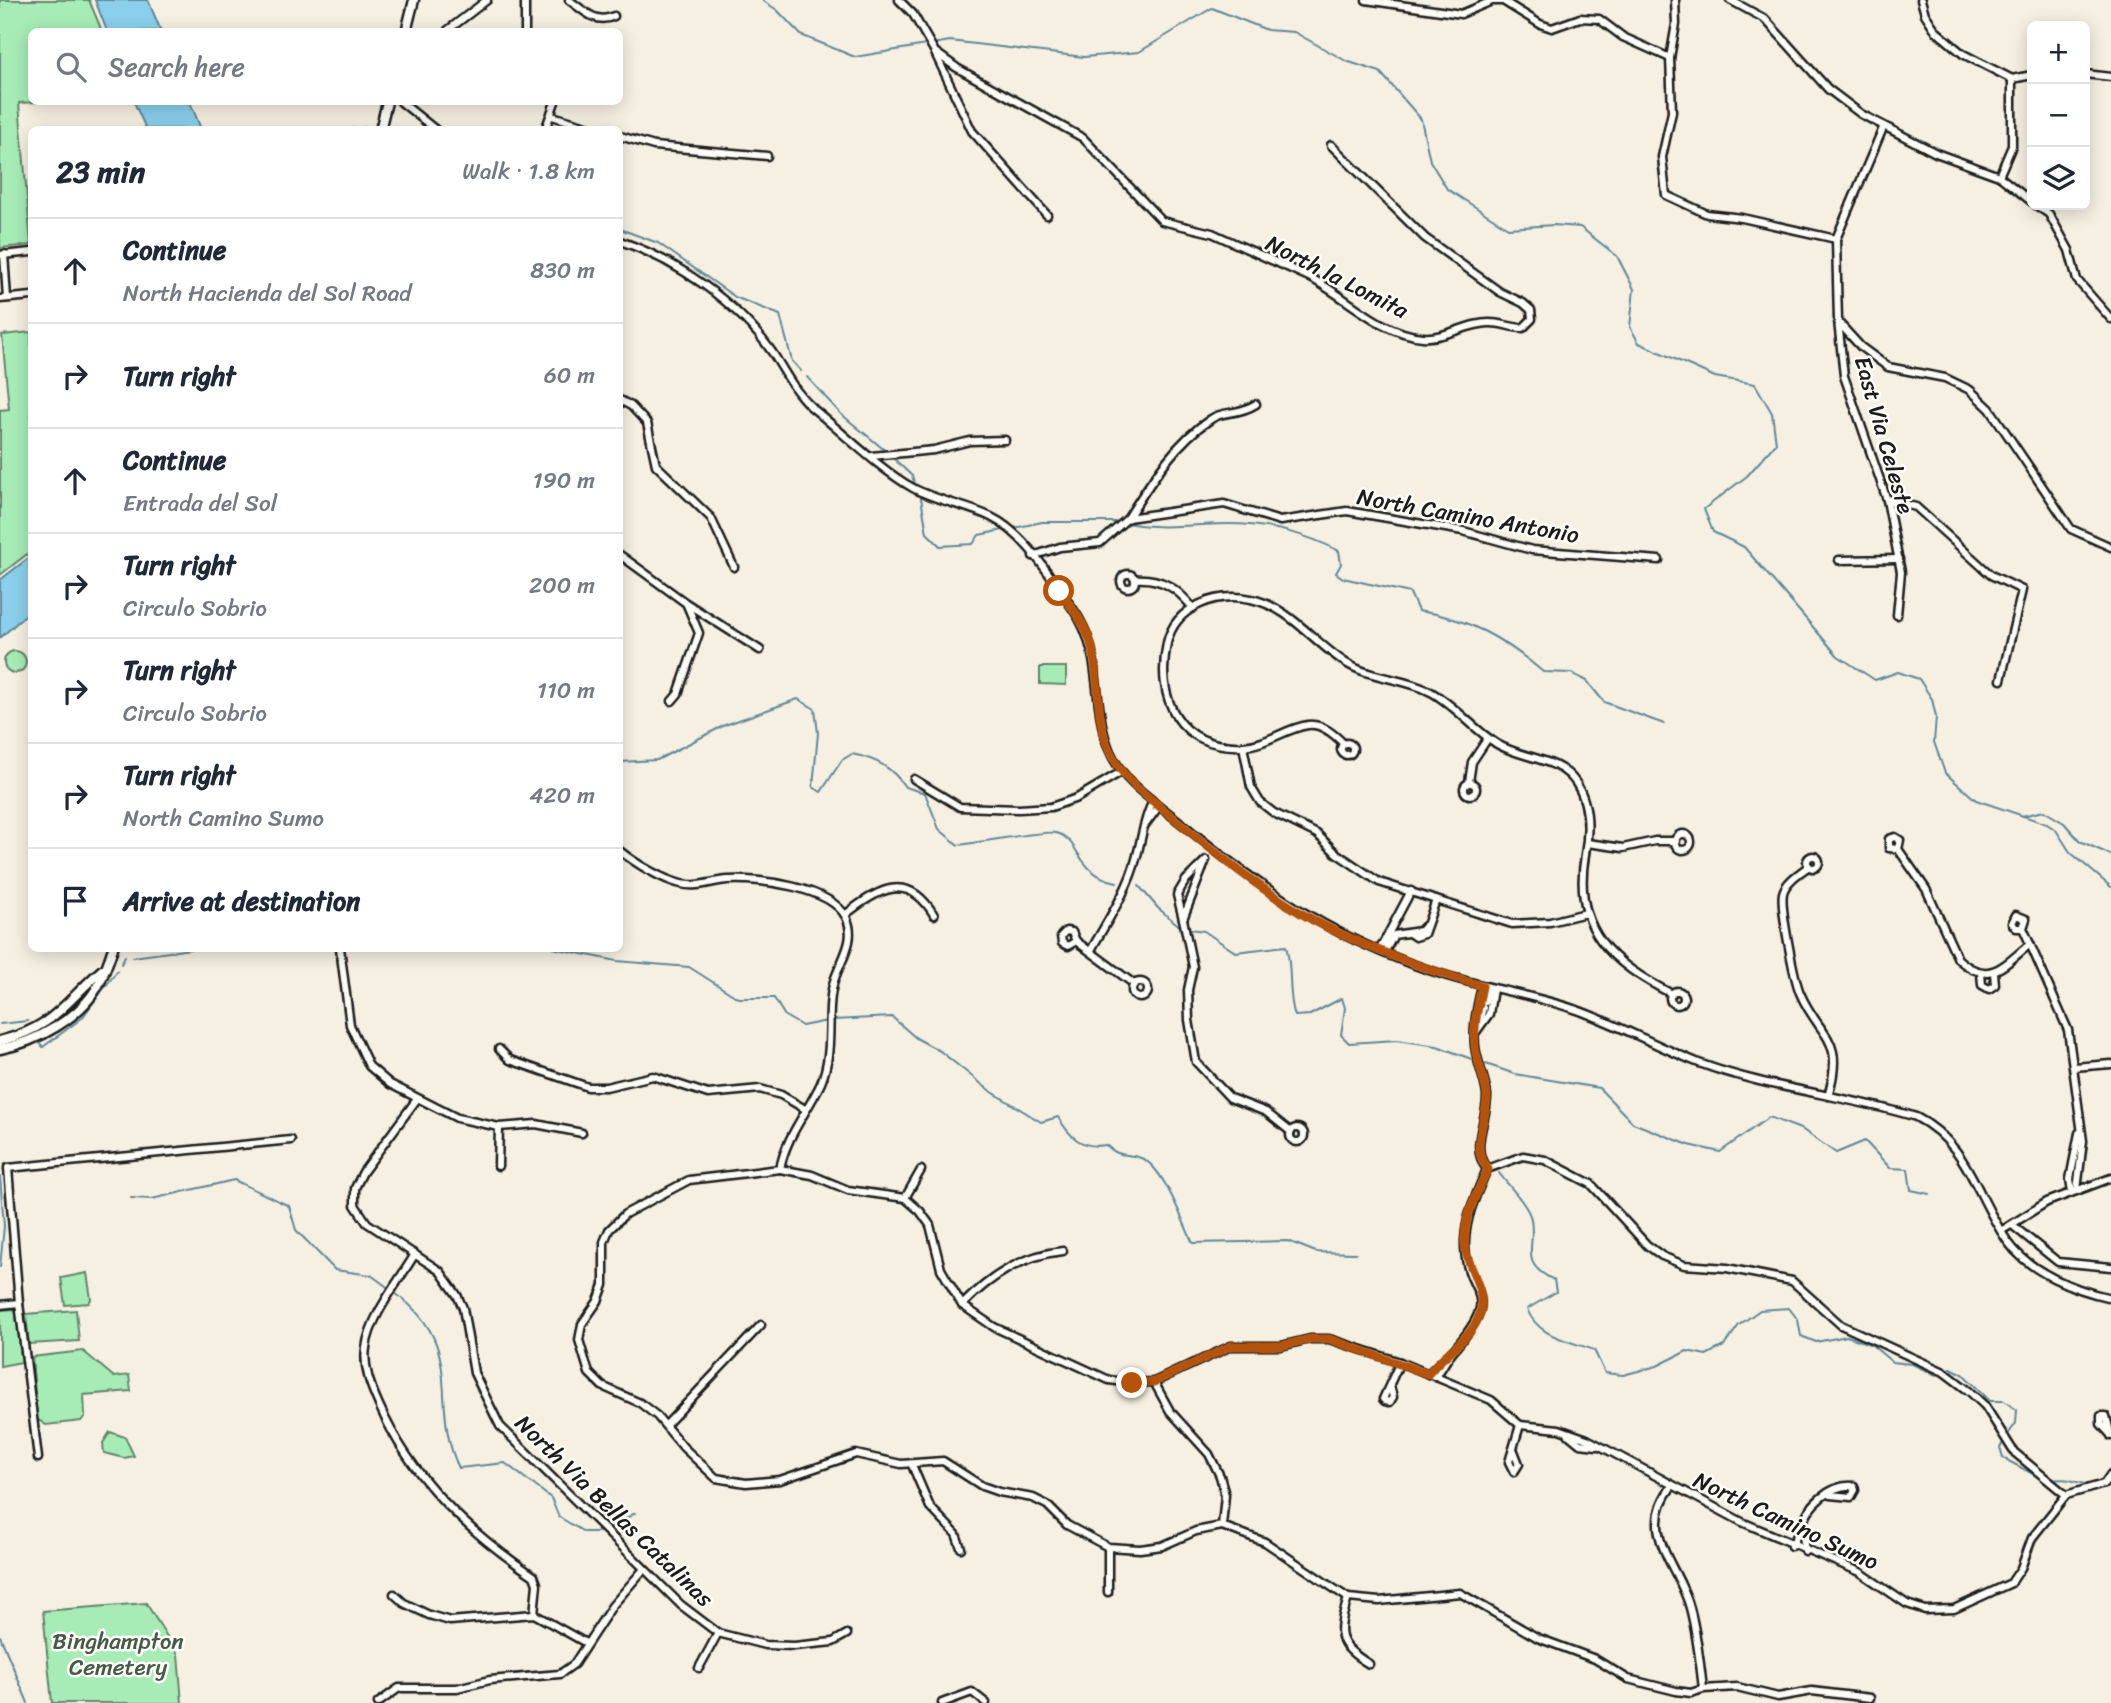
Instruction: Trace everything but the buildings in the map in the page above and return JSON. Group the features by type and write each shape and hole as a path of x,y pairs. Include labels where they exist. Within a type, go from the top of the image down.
{"main road":[{"path":"408,28 414,0"},
{"path":"381,126 386,105"},
{"path":"0,1049 40,1035 71,1014 99,984 102,970 111,952"},
{"path":"0,1041 29,1031 52,1018 102,970"}],"street":[{"path":"451,28 487,0"},
{"path":"525,0 525,28"},
{"path":"569,0 595,19 614,16"},
{"name":"North la Lomita","path":"899,0 913,14 935,51 957,68 1083,138 1162,221 1212,233 1309,277 1325,285 1356,310 1404,333 1425,338 1492,323 1523,328 1532,319 1531,310 1523,303 1500,292 1425,238 1331,145"},
{"path":"1366,0 1461,14 1492,1 1503,1 1540,24 1552,28 1580,18 1599,19 1623,37 1670,58"},
{"path":"1675,0 1676,24 1670,58 1672,112 1662,157 1666,195 1707,214 1742,218 1836,239 1883,128"},
{"path":"1730,0 1765,19 1828,89 1883,128 1936,153 1998,176 2027,198"},
{"path":"1921,0 1928,21 1943,38 1969,59 2012,79 2027,76"},
{"path":"935,51 972,131 1047,215"},
{"path":"2090,75 2111,77"},
{"path":"1998,176 2012,146 2012,79"},
{"path":"405,105 431,126"},
{"path":"547,126 554,105"},
{"path":"552,116 586,126"},
{"path":"623,136 654,146 766,156"},
{"path":"2043,210 2049,215 2069,250 2077,280 2111,319"},
{"name":"East Via Celeste","path":"1836,239 1838,321 1844,376 1887,500 1901,572 1897,615"},
{"path":"623,242 680,270 738,315 760,337 790,383 810,406 915,489 996,519 1015,534 1085,627 1091,646 1103,738 1121,772 1156,804 1214,849 1312,920 1381,952 1488,988 1575,1010 1700,1063 1904,1114 1933,1126 1959,1152 2014,1250 2040,1270 2111,1298"},
{"path":"28,252 2,255 4,298 28,296"},
{"path":"1838,321 1861,347 1888,367 1945,377 1970,390 1990,409 2071,529 2111,547"},
{"path":"623,401 631,405 647,423 656,465 711,518 734,567"},
{"path":"1033,556 1060,547 1100,543 1128,518 1171,456 1196,430 1214,416 1243,413 1256,404"},
{"path":"872,456 934,450 970,441 1004,440"},
{"path":"1887,500 1916,507 1991,575 2022,590 2001,680"},
{"name":"North Camino Antonio","path":"1128,518 1224,504 1280,521 1347,511 1463,531 1532,550 1659,560"},
{"path":"623,557 686,604 760,650"},
{"path":"1839,561 1899,559"},
{"path":"1135,579 1165,582 1182,594 1193,608"},
{"path":"1344,744 1331,731 1311,724 1243,746 1205,740 1171,714 1162,664 1170,631 1193,608 1215,597 1254,600 1295,619 1324,649 1358,670 1436,696 1488,738 1522,756 1561,768 1576,783 1584,803 1587,843 1582,880 1586,913 1605,947 1620,964 1672,994"},
{"path":"672,701 678,694 699,633 686,604"},
{"path":"1469,782 1472,762 1488,738"},
{"path":"1243,746 1251,787 1267,807 1317,834 1336,853 1379,882 1512,924 1550,922 1586,913"},
{"path":"914,779 960,807 1019,809 1051,807 1077,798 1121,772"},
{"path":"1091,950 1125,888 1144,827 1156,804"},
{"path":"1587,843 1623,848 1655,841 1676,841"},
{"path":"1214,849 1186,880 1177,895 1193,967 1188,990 1189,1020 1196,1062 1230,1098 1266,1112 1291,1132"},
{"path":"1898,849 1926,889 1958,959 1981,973 1994,972 2030,944"},
{"path":"623,853 679,883 698,886 724,880 772,881 818,895 836,905 845,915 850,941 831,996 832,1041 821,1082 783,1151 780,1169"},
{"path":"1183,919 1206,860"},
{"path":"1809,866 1787,884 1783,894 1791,955 1800,994 1825,1032 1835,1059 1828,1096"},
{"path":"845,915 866,898 896,888 921,897 934,915"},
{"path":"1381,952 1411,891"},
{"path":"1381,952 1394,935 1420,931 1425,926 1436,900"},
{"path":"2023,928 2061,1008 2068,1030 2080,1131 2070,1179 2074,1191"},
{"path":"1076,941 1134,984"},
{"path":"341,952 350,1026 369,1066 390,1084 457,1118 499,1127 536,1124 582,1133"},
{"path":"1981,973 1982,985 1989,989 1995,985 1994,972"},
{"path":"1475,1033 1488,988"},
{"path":"1488,988 1475,1016 1475,1047 1487,1096 1480,1155 1488,1169"},
{"path":"1475,1033 1489,1014 1488,988"},
{"path":"499,1049 510,1060 588,1087 606,1087 635,1078 653,1076 708,1094 760,1089 781,1095 805,1109"},
{"path":"2074,1067 2111,1064"},
{"name":"North Via Bellas Catalinas","path":"417,1099 363,1171 355,1188 355,1205 367,1223 440,1271 457,1295 465,1316 474,1373 500,1426 681,1605 718,1633 765,1645 794,1646 833,1642 847,1634"},
{"path":"498,1166 499,1127"},
{"path":"38,1458 19,1303 8,1168 291,1140"},
{"path":"1436,1377 1473,1326 1481,1309 1480,1291 1470,1270 1465,1244 1468,1216 1488,1169 1523,1156 1545,1160 1591,1184 1647,1245 1662,1256 1684,1265 1727,1268 1791,1280 1841,1325 1944,1372 1985,1406 2014,1452 2066,1495 2104,1484 2111,1474"},
{"path":"1514,1451 1520,1425 1491,1400 1400,1362 1329,1339 1310,1339 1281,1346 1231,1346 1154,1382 1109,1380 993,1327 962,1305 941,1269 930,1225 920,1211 905,1198 848,1190 812,1175 780,1169 689,1180 625,1214 609,1230 602,1253 604,1285 598,1301 582,1324 579,1340 589,1373 602,1386 640,1403 666,1425 704,1469 716,1478 735,1483 779,1480 856,1454 912,1465 943,1461 982,1486 1033,1498 1047,1505 1068,1525 1108,1547 1140,1549 1162,1546 1196,1531 1222,1526 1265,1542 1348,1598 1379,1601 1460,1593 1538,1638 1595,1659 1628,1679 1676,1692 1691,1693 1703,1689 1737,1687 1778,1697 1812,1690 1870,1698"},
{"path":"905,1198 921,1170"},
{"path":"2001,1231 2047,1202 2111,1178"},
{"path":"2012,1225 2058,1262 2111,1267"},
{"path":"962,1305 999,1273 1023,1261 1063,1251"},
{"path":"415,1254 370,1330 366,1350 371,1387 385,1419 408,1457 442,1502 489,1546 538,1578 534,1614"},
{"path":"0,1305 19,1303"},
{"path":"666,1425 761,1325"},
{"path":"1428,1374 1451,1353"},
{"path":"1390,1386 1400,1362"},
{"path":"1154,1382 1170,1410 1209,1454 1220,1476 1225,1495 1222,1526"},
{"name":"North Camino Sumo","path":"1520,1425 1559,1429 1599,1446 1791,1545 1860,1572 1907,1604 1925,1610 1954,1609 2011,1583 2021,1568 2032,1538 2066,1495"},
{"path":"912,1465 930,1507 956,1535 961,1548"},
{"path":"1672,1486 1659,1510 1659,1535 1671,1569 1690,1606 1703,1689"},
{"path":"1805,1551 1802,1527 1805,1513 1813,1504 1830,1495"},
{"path":"1791,1545 1802,1527"},
{"path":"1108,1547 1108,1592"},
{"path":"378,1703 399,1688 457,1688 490,1680 560,1674 574,1664 612,1606 644,1569"},
{"path":"394,1594 404,1603 450,1621 534,1614 586,1643"},
{"path":"1348,1598 1339,1628 1342,1641 1353,1654 1369,1664"},
{"path":"699,1668 718,1633"},
{"path":"942,1703 972,1692 986,1703"}],"green space":[{"path":"0,0 89,0 101,28 28,28 28,103 19,103 28,210 28,245 0,248"},
{"path":"28,332 28,553 0,575 0,410 9,409 2,335"},
{"path":"11,651 19,651 26,658 26,666 19,673 11,673 4,666 4,658"},
{"path":"1040,667 1066,667 1066,685 1040,684"},
{"path":"87,1273 91,1299 89,1303 65,1305 61,1278"},
{"path":"17,1309 22,1362 0,1366 0,1310"},
{"path":"76,1310 79,1341 29,1344 26,1314"},
{"path":"83,1351 114,1377 129,1375 131,1391 84,1395 85,1416 81,1421 46,1425 37,1419 32,1357"},
{"path":"110,1432 125,1437 134,1456 124,1458 104,1453 103,1443"},
{"name":"Binghampton Cemetery","path":"146,1603 178,1654 182,1703 52,1703 43,1611"}],"water":[{"path":"95,0 148,0 160,28 106,28"},
{"path":"135,105 191,105 200,126 145,126"},
{"path":"28,558 28,613 0,638 0,580"}],"waterway":[{"path":"762,0 777,10 801,35 855,57 926,45"},
{"path":"932,44 950,41 1084,57 1139,52 1212,8 1267,30 1294,32 1346,61 1380,72 1421,119 1430,161 1447,189 1508,228 1554,225 1580,227 1617,256 1634,289 1630,327 1639,343 1715,377 1755,384 1772,413 1776,443 1747,476 1704,509 1713,532 1744,547 1838,656 1875,680 1898,672 1919,679 1932,699 1936,717 1934,742 1945,773 1976,800 2047,824 2056,830 2070,852 2111,887"},
{"path":"623,230 658,243 735,297 780,315 792,361 801,371"},
{"path":"807,377 841,414 887,452"},
{"path":"891,456 912,476 915,484"},
{"path":"921,498 927,533 940,546 973,544 979,535 1003,530"},
{"path":"1014,528 1042,522 1121,522"},
{"path":"1127,523 1166,526 1243,524 1286,531 1314,540 1339,551 1341,564 1336,573 1343,578 1410,593 1418,611 1469,624 1500,640 1543,672 1571,673 1587,681 1604,702 1664,724"},
{"path":"623,762 657,760 725,725 798,699 815,709 818,733 813,787 821,792 842,760 852,754 861,756 889,769 905,787 925,793 939,829 958,845 1056,833 1070,842 1093,872 1117,882"},
{"path":"2022,816 2044,811 2064,823 2080,841 2111,855"},
{"path":"1139,886 1158,908 1182,928"},
{"path":"1190,929 1204,931 1235,952 1286,946 1295,1016 1310,1015 1342,998 1345,1008 1341,1035 1349,1043 1397,1040 1437,1046 1474,1060"},
{"path":"133,957 169,952"},
{"path":"573,952 617,961 689,967 738,998 774,998 785,1016 802,1026 827,1021"},
{"path":"121,964 125,956"},
{"path":"38,1041 43,1047 82,1018 117,971"},
{"path":"833,1020 892,1017 916,1038 940,1051 989,1090 1041,1122 1058,1117 1072,1136 1083,1143 1106,1145 1119,1154 1141,1158 1149,1163 1165,1183 1193,1243 1288,1241 1316,1252 1356,1253"},
{"path":"0,1024 28,1021"},
{"path":"1483,1063 1515,1074 1599,1088 1633,1123 1689,1145 1720,1152 1769,1117 1803,1130 1836,1153 1865,1141 1890,1168 1908,1169 1911,1190 1930,1194"},
{"path":"1499,1173 1529,1213 1532,1261 1536,1268 1554,1280 1556,1292 1527,1309 1538,1326 1546,1332 1594,1350 1605,1373 1623,1375 1657,1366 1687,1351 1706,1355 1724,1346 1739,1325 1760,1310 1789,1308 1798,1320 1801,1336 1816,1342 1847,1336 1872,1345 1892,1362 1912,1364 1936,1375 1940,1373"},
{"path":"0,1177 4,1226 0,1267"},
{"path":"131,1198 152,1199 234,1180 289,1206 296,1230 335,1270 371,1275 390,1289"},
{"path":"395,1293 418,1313 432,1334 443,1376 450,1444 459,1468 505,1463 551,1498 559,1517 584,1532 604,1532"},
{"path":"1945,1371 1951,1368 1963,1374 1990,1401 2004,1401 2017,1410 2016,1423 2007,1436"},
{"path":"2004,1441 2000,1448 2003,1458 2046,1481"},
{"path":"2051,1480 2065,1479 2093,1485"},
{"path":"609,1529 635,1513"},
{"path":"0,1636 28,1703"}],"route":[{"path":"1059,591 1085,627 1091,646 1100,724 1108,751 1121,772 1137,788 1249,876 1312,920 1393,957 1482,986 1475,1016 1475,1047 1487,1096 1479,1142 1482,1163 1488,1169 1468,1216 1465,1244 1470,1270 1480,1291 1481,1309 1473,1326 1451,1353 1428,1374 1329,1339 1310,1339 1281,1346 1231,1346 1213,1351 1154,1382 1132,1383"}]}
